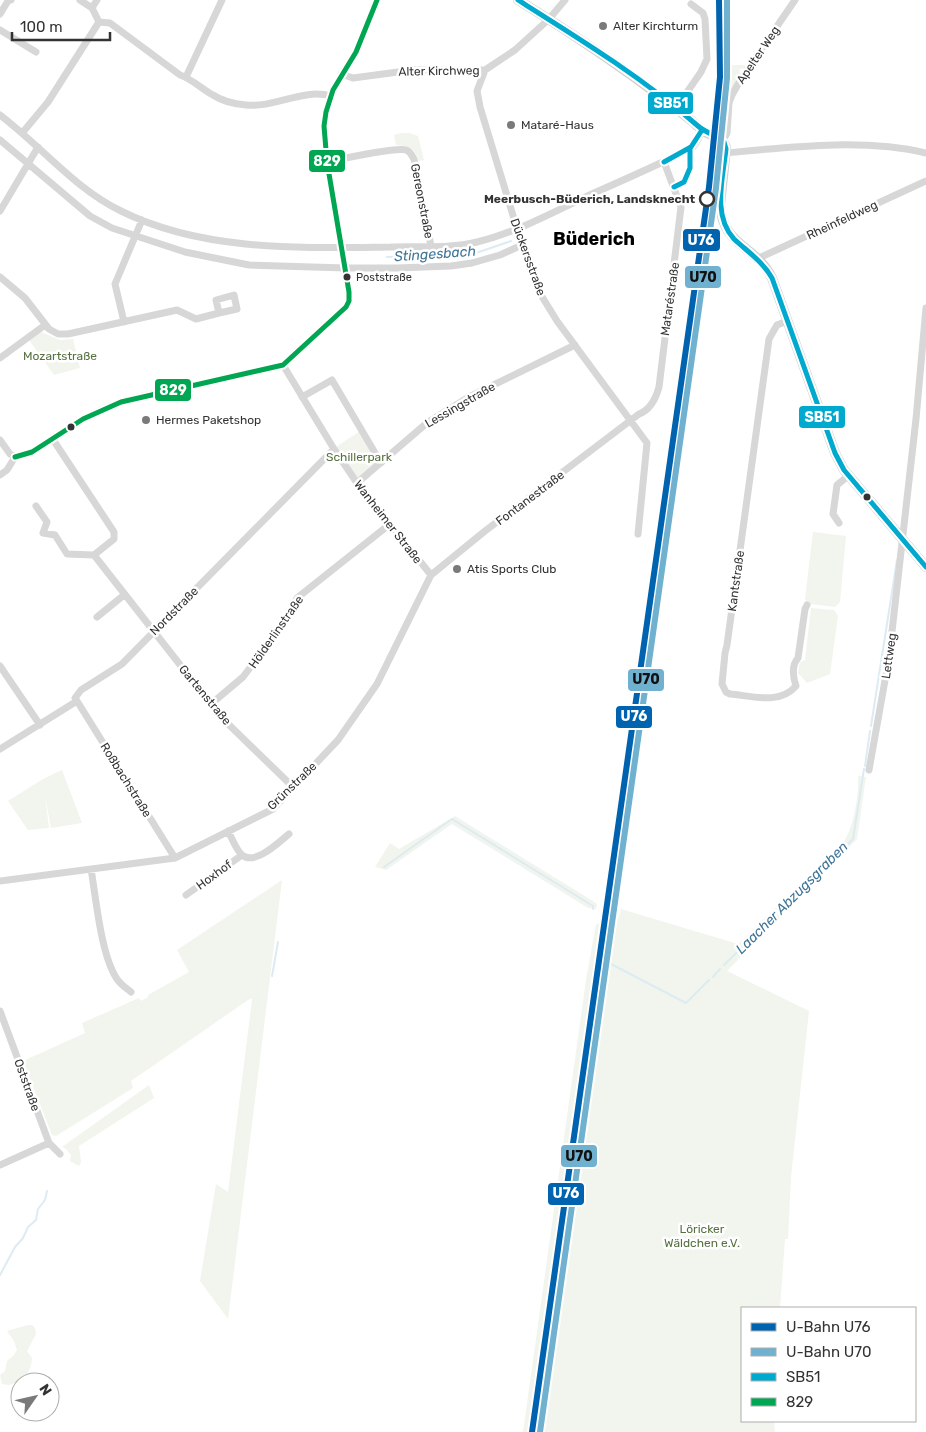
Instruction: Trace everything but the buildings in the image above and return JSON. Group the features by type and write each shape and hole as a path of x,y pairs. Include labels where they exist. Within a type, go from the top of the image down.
{"main road":[{"path":"518,0 549,19 676,108 702,130 721,139 726,146 720,205 722,221 734,240 764,263 772,278 835,453 848,476 926,567"}],"street":[{"path":"0,14 10,0"},
{"path":"80,0 92,8 99,22"},
{"path":"92,8 97,0"},
{"path":"186,77 222,0"},
{"path":"0,474 7,470 15,457 27,454 98,411 128,399 283,365 346,308 349,301 349,292 327,162 324,126 331,96 356,52 377,0"},
{"name":"Alter Kirchweg","path":"342,74 353,78 413,70 485,70 515,50 549,19 565,0"},
{"name":"Apelter Weg","path":"721,139 727,133 732,95 795,0"},
{"path":"676,108 701,72 707,59 705,19 703,13 691,4"},
{"path":"99,22 110,23 180,75 215,97 232,103 249,106 317,93 331,96"},
{"path":"23,132 48,102 99,22"},
{"path":"0,30 36,52"},
{"name":"Dückersstraße","path":"485,70 477,91 480,107 522,245 541,295 574,345 631,422"},
{"path":"0,115 23,132 102,201 142,220 194,237 254,245 342,247 431,246 474,243 517,228 664,162 690,149 697,141 702,130"},
{"path":"0,140 90,216 112,228 185,252 249,265 346,268 451,266 472,263 500,255 522,245"},
{"path":"726,153 826,145 926,152"},
{"path":"0,211 38,147"},
{"path":"674,187 684,182 690,168 690,149"},
{"name":"Gereonstraße","path":"327,162 392,150 406,150 411,153 414,159 431,246"},
{"name":"Mataréstraße","path":"631,422 645,412 656,396 659,387 658,379 681,207 664,162"},
{"name":"Rheinfeldweg","path":"759,258 926,181"},
{"path":"124,322 115,284 142,220"},
{"path":"0,277 25,298 45,325 58,334 68,334 177,310 196,319 219,313"},
{"name":"Lettweg","path":"869,770 889,658 903,541 926,308"},
{"name":"Kantstraße","path":"787,321 776,326 768,339 728,638 724,653 722,684 726,692 730,694 778,698 791,692 796,686 793,676 807,605"},
{"path":"0,358 45,325"},
{"name":"Lessingstraße","path":"357,483 428,422 469,397 574,345"},
{"name":"Wanheimer Straße","path":"283,365 357,483 431,576"},
{"path":"302,397 332,380 381,462"},
{"path":"631,422 648,443 638,534"},
{"name":"Fontanestraße","path":"431,576 485,531 631,422"},
{"path":"36,506 47,522 43,533 56,535 68,554 94,555 114,539 115,535 52,438"},
{"path":"0,440 10,454 15,457"},
{"name":"Nordstraße","path":"0,749 77,702 75,698 81,690 122,664 334,449"},
{"path":"839,523 833,514 836,487 838,483 848,476"},
{"name":"Hölderlinstraße","path":"211,704 243,677 286,620 297,598 390,524"},
{"name":"Gartenstraße","path":"94,555 221,717 294,787"},
{"name":"Grünstraße","path":"0,882 175,858 272,809 338,740 377,684 431,576"},
{"path":"97,617 124,595"},
{"path":"0,666 40,725"},
{"name":"Roßbachstraße","path":"77,702 175,858"},
{"name":"Hoxhof","path":"228,831 242,855 250,858 261,856 289,834"},
{"name":"Hoxhof","path":"186,895 242,855"},
{"path":"91,869 100,928 109,962 116,978 131,992"},
{"name":"Oststraße","path":"1,1016 49,1143 60,1154"},
{"path":"0,1165 49,1143"}],"green space":[{"path":"728,65 747,65 745,69 741,68 739,72 741,75 726,97"},
{"path":"410,133 418,136 424,160 419,161 411,148 396,145 394,135"},
{"name":"Mozartstraße","path":"41,332 60,340 73,339 80,368 54,375 29,340"},
{"name":"Schillerpark","path":"360,431 378,462 358,479 336,447"},
{"path":"813,532 846,536 840,602 835,607 810,604 805,599"},
{"path":"811,608 834,610 838,616 830,674 807,683 798,673 800,662 805,660"},
{"path":"62,770 82,823 51,828 45,796 49,828 28,830 8,801 43,779"},
{"name":"Löricker Wäldchen e.V.","path":"858,776 866,777 857,839 727,971 809,1011 791,1177 788,1239 785,1239 780,1307 741,1307 741,1422 774,1422 775,1432 542,1432 614,922 619,917 621,909 738,944 843,843 855,811"},
{"path":"455,816 593,901 597,904 596,909 588,908 452,824 386,870 375,867 390,843 399,849"},
{"path":"282,880 228,1319 200,1281 216,1184 228,1192 251,998 131,1081 133,1088 56,1136 52,1135 23,1061 85,1033 82,1023 139,998 141,1001 148,997 148,995 189,972 177,950"},
{"path":"601,923 528,1432 523,1432 586,980 596,924"},
{"path":"149,1085 154,1098 79,1146 81,1162 79,1166 70,1161 71,1155 62,1147"},
{"path":"32,1325 35,1328 36,1334 27,1351 32,1358 28,1372 10,1372 9,1385 2,1384 0,1375 5,1371 7,1361 17,1350 14,1341 7,1331"}],"waterway":[{"name":"Stingesbach","path":"387,257 473,254 511,241"},
{"name":"Laacher Abzugsgraben","path":"871,726 897,560"},
{"name":"Laacher Abzugsgraben","path":"865,766 870,731"},
{"name":"Laacher Abzugsgraben","path":"724,965 853,839 864,769"},
{"name":"Laacher Abzugsgraben","path":"384,867 452,819 593,906 593,909"},
{"name":"Laacher Abzugsgraben","path":"272,976 278,942"},
{"name":"Laacher Abzugsgraben","path":"611,964 686,1003 709,980"},
{"name":"Laacher Abzugsgraben","path":"713,977 720,969"},
{"path":"0,1275 28,1227 36,1220 38,1209 45,1200 47,1191"}],"metro line":[{"name":"U76","path":"532,1432 709,187 720,77 719,0"},
{"name":"U70","path":"540,1432 716,188 727,78 727,0"}],"transit line":[{"name":"829","path":"15,457 32,452 83,419 121,402 283,365 346,307 349,301 349,292 327,162 324,126 333,90 356,52 377,0"},
{"name":"SB51","path":"518,0 611,60 701,128 724,142 726,149 721,184 721,208 727,229 734,239 759,262 772,278 835,453 844,470 926,567"},
{"name":"SB51","path":"664,162 691,147 702,130"},
{"name":"SB51","path":"674,187 684,182 690,168 690,149"}],"place":[{"name":"Alter Kirchturm","path":"603,26"},
{"name":"Mataré-Haus","path":"511,125"},
{"name":"Meerbusch-Büderich, Landsknecht","path":"707,199"},
{"name":"Poststraße","path":"347,277"},
{"name":"Hermes Paketshop","path":"146,420"},
{"name":"Atis Sports Club","path":"457,569"}],"district":[{"name":"Büderich","path":"594,239"}]}
